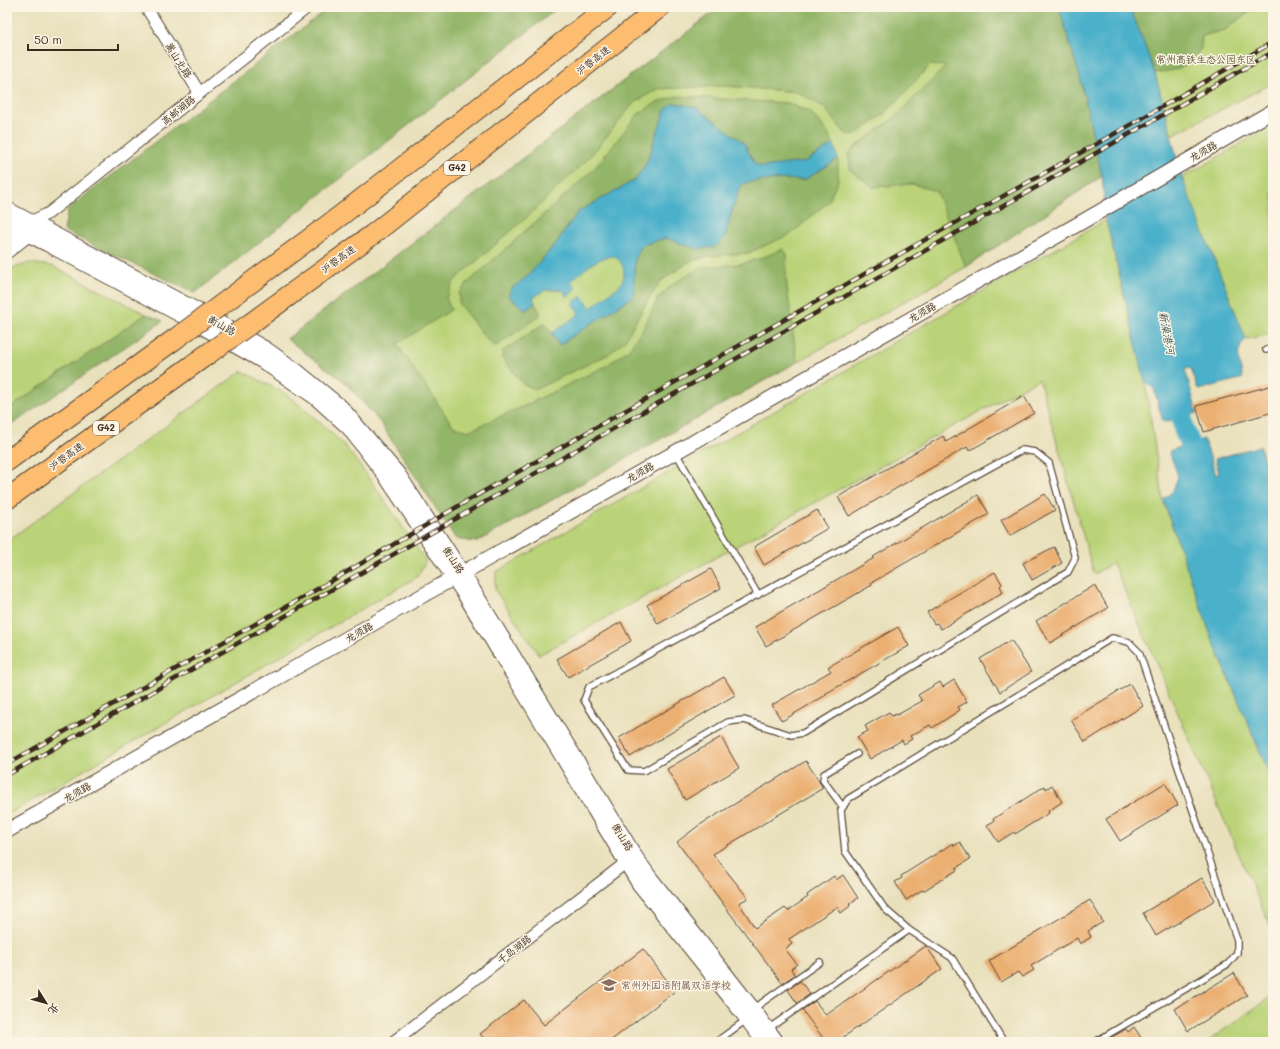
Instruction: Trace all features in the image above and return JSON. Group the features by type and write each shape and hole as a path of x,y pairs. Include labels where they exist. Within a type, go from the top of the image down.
{"highway":[{"path":"7,461 175,339 340,216 608,7"},
{"name":"沪蓉高速","path":"7,499 372,235 660,7"}],"street":[{"name":"嵩山北路","path":"146,7 199,92"},
{"name":"高邮湖路","path":"7,253 30,229 49,213 199,92 308,7"},
{"name":"龙须路","path":"7,831 1087,219 1273,111"},
{"name":"衡山路","path":"7,209 30,229 262,361 316,398 348,427 380,468 458,576 630,859 639,884 750,1014 764,1038 777,1042"},
{"name":"衡山路","path":"7,224 30,229"},
{"name":"高邮湖路","path":"7,241 30,229"},
{"name":"千岛湖路","path":"393,1042 630,859"}],"lane":[{"path":"1266,350 1273,348"},
{"path":"1022,450 1034,452 1049,463 1075,558 1068,572 803,733 791,735 744,720 728,722 644,771 628,770 584,700 588,688 758,595 1022,450"},
{"path":"676,452 758,595"},
{"path":"1004,1042 952,958 909,930 885,909 845,851 841,810 848,799 1112,638 1129,642 1139,652 1237,940 1237,953 1228,964 1095,1042"},
{"path":"843,807 823,780 824,774 857,754"},
{"path":"764,1038 909,930"},
{"path":"716,1042 750,1014 820,962"}],"green space":[{"path":"330,7 559,7 195,293 64,231 68,209"},
{"path":"720,7 1059,7 1102,176 966,267 477,542 456,539 380,422 346,383 287,339"},
{"path":"720,7 1059,7 1080,77 1102,176 966,267 936,191 912,184 873,187 850,170 849,154 855,147 894,118 946,66 930,65 886,113 854,136 845,133 824,107 797,92 726,86 657,89 633,104 590,157 527,217 454,281 446,298 451,310 397,344 453,426 468,431 522,407 606,366 628,350 644,327 658,298 673,284 701,267 741,264 783,249 787,254 786,278 797,362 477,542 456,539 380,422 346,383 287,339"},
{"name":"常州高铁生态公园东区","path":"1130,7 1273,7 1273,83 1172,135 1155,73"},
{"path":"1130,7 1253,7 1253,9 1225,30 1202,36 1201,49 1187,65 1173,70 1155,73"},
{"path":"677,96 788,103 811,113 825,129 834,144 805,162 762,167 755,164 744,143 696,107 673,103 656,135 647,162 635,180 578,212 557,242 528,276 511,289 526,309 535,303 541,315 496,346 490,343 459,304 459,293 469,282 594,169 638,114 656,103"},
{"path":"1273,125 1273,334 1246,339 1182,178"},
{"path":"838,159 838,181 828,202 791,234 748,253 710,256 690,261 662,280 648,300 625,340 609,354 536,389 523,384 502,358 503,351 545,323 559,345 634,289 635,259 642,245 666,238 698,249 725,238 740,186 748,182 783,179 804,180"},
{"path":"1106,220 1145,381 1163,500 1212,639 1273,782 1273,933 1113,563 1094,574 1039,379 539,655 495,590 496,572"},
{"path":"30,263 52,266 146,314 7,410 7,270"},
{"path":"146,314 163,321 7,428 7,410"},
{"path":"242,371 286,394 344,445 369,478 426,561 417,577 7,815 7,541"},
{"path":"1273,995 1273,1042 1207,1042"}],"water":[{"path":"1059,7 1130,7 1155,73 1182,178 1246,339 1240,348 1238,357 1243,378 1198,390 1191,368 1185,369 1197,413 1163,422 1154,389 1145,381 1106,220 1102,176 1080,77"},
{"path":"673,103 696,107 744,143 755,164 762,167 805,162 834,144 838,159 804,180 783,179 748,182 740,186 725,238 715,247 698,249 666,238 642,245 635,259 634,289 632,297 559,345 552,333 579,314 572,303 582,296 591,308 620,285 624,272 619,259 605,257 598,260 571,281 576,289 567,297 563,290 545,290 533,298 535,303 526,310 508,296 511,289 528,276 557,242 578,212 635,180 647,162 665,110"},
{"path":"1204,439 1216,475 1219,473 1215,459 1260,446 1265,464 1273,473 1273,782 1212,639 1163,500 1173,491 1178,476 1169,451"}],"building":[{"path":"1273,385 1273,412 1204,432 1196,406"},
{"path":"1024,396 1034,413 969,451 967,447 849,516 838,497 943,436 946,442"},
{"path":"1045,494 1055,510 1010,536 1001,520"},
{"path":"978,495 989,514 871,583 872,585 766,646 755,627 874,558 873,557"},
{"path":"817,510 828,528 764,565 754,547"},
{"path":"1054,547 1062,563 1032,580 1023,563"},
{"path":"711,569 721,588 658,624 647,605"},
{"path":"995,572 1002,584 1000,586 1003,592 941,629 937,623 934,624 927,612"},
{"path":"1095,585 1108,608 1050,643 1036,621"},
{"path":"621,622 631,641 568,677 557,659"},
{"path":"898,627 909,646 825,694 826,695 782,721 772,705 831,671 828,667"},
{"path":"1011,640 1031,672 1000,692 980,659"},
{"path":"724,677 735,695 630,757 619,738"},
{"path":"954,680 967,702 958,707 960,710 932,728 930,725 910,736 912,739 904,744 902,740 870,759 857,737 868,731 865,726 889,712 892,716 897,715 922,701 918,695 940,682 943,687"},
{"path":"1130,684 1143,706 1085,742 1071,720"},
{"path":"721,737 739,768 685,800 667,769"},
{"path":"806,761 823,788 713,854 748,898 739,903 755,928 785,908 788,911 808,897 807,895 834,876 836,880 843,875 858,898 849,904 850,906 841,913 837,907 789,939 792,944 785,949 797,964 791,969 795,975 782,983 677,842 698,826"},
{"path":"1165,783 1178,805 1120,841 1106,819"},
{"path":"1052,785 1062,802 1048,811 1049,813 1015,834 1014,832 998,842 987,825 994,821 993,819 1045,786 1046,789"},
{"path":"960,842 970,859 956,868 957,870 906,900 895,882 902,878 901,876 953,843 954,846"},
{"path":"1202,878 1215,900 1156,936 1143,913"},
{"path":"1090,900 1103,922 1088,931 1091,937 1080,944 1077,938 1031,966 1034,970 1022,977 1018,972 1001,982 989,961"},
{"path":"926,946 942,969 842,1038 844,1042 826,1042 802,1010 815,1001 826,1015"},
{"path":"643,949 675,991 609,1042 487,1042 480,1034 524,1000 544,1025"},
{"path":"1234,973 1247,995 1188,1031 1175,1009"},
{"path":"800,981 810,994 797,1003 788,990"},
{"path":"1134,1027 1144,1042 1104,1042 1126,1029 1128,1032"}],"waterway":[{"name":"新澡港河","path":"1177,389 1184,430 1201,470"}],"railway":[{"path":"7,764 328,583 467,501 882,264 1139,120 1273,42"},
{"path":"7,775 1273,52"}],"place":[{"name":"常州外国语附属双语学校","path":"609,985"}]}
